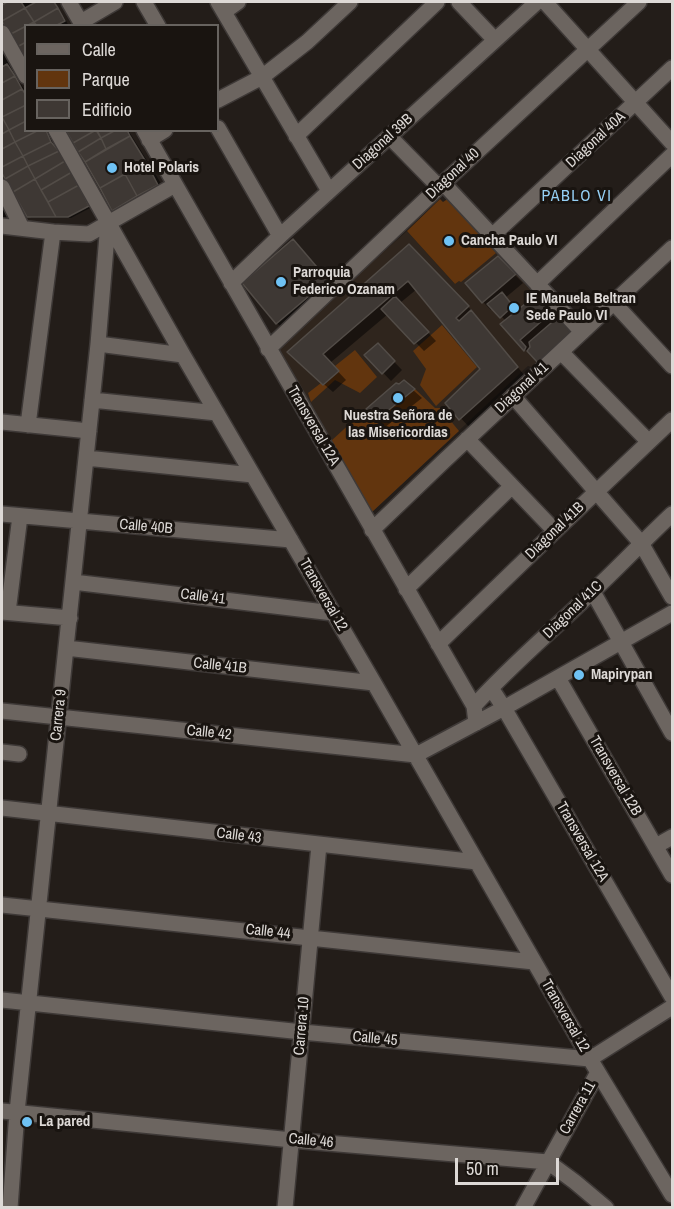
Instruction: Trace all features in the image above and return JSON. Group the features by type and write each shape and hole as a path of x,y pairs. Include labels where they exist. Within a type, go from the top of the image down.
{"street":[{"path":"69,2 82,24 115,2"},
{"path":"144,2 157,24"},
{"path":"238,2 221,7 329,191"},
{"path":"219,99 262,77 307,42 350,2"},
{"path":"296,136 437,2"},
{"path":"459,2 495,40"},
{"name":"Diagonal 39B","path":"231,284 280,236 537,2"},
{"path":"545,2 672,143"},
{"name":"Diagonal 40","path":"268,349 639,2"},
{"path":"2,33 24,72"},
{"name":"Diagonal 40A","path":"492,236 672,68"},
{"path":"219,130 280,236"},
{"name":"Transversal 12","path":"57,132 183,355 594,1065"},
{"name":"Transversal 12A","path":"146,135 474,706 476,723"},
{"path":"389,136 492,236 582,332"},
{"path":"537,284 672,155"},
{"path":"2,226 89,234 175,185"},
{"path":"2,187 22,228"},
{"name":"Carrera 9","path":"9,1208 17,1112 98,344 108,223"},
{"path":"28,425 53,232"},
{"name":"Diagonal 41","path":"372,530 582,332 670,255"},
{"path":"614,303 672,366"},
{"path":"98,344 183,355"},
{"path":"561,352 649,442"},
{"path":"513,396 641,543 672,597"},
{"path":"92,400 217,413"},
{"name":"Diagonal 41B","path":"438,644 672,420"},
{"path":"2,422 89,431"},
{"path":"467,439 555,531"},
{"path":"86,458 253,475"},
{"path":"406,589 512,486"},
{"name":"Calle 40B","path":"2,514 291,540"},
{"name":"Diagonal 41C","path":"474,706 672,514"},
{"path":"20,516 5,612 70,618"},
{"name":"Calle 41","path":"73,582 333,613"},
{"path":"593,592 672,733"},
{"path":"416,755 672,613"},
{"name":"Calle 41B","path":"66,648 374,683"},
{"name":"Transversal 12B","path":"558,678 672,874"},
{"name":"Transversal 12A","path":"491,688 672,996"},
{"name":"Calle 42","path":"2,711 416,755"},
{"path":"2,752 19,754"},
{"name":"Calle 43","path":"2,808 477,862"},
{"path":"656,846 672,837"},
{"name":"Carrera 10","path":"285,1208 319,845"},
{"name":"Calle 44","path":"2,905 534,962"},
{"name":"Calle 45","path":"2,1000 594,1065"},
{"path":"672,1007 594,1065 672,1195"},
{"name":"Carrera 11","path":"523,1208 548,1162 594,1065"},
{"name":"Calle 46","path":"2,1111 292,1140 548,1162"},
{"path":"548,1162 606,1208"}],"shaded area":[{"name":"Nuestra Señora de las Misericordias","path":"407,231 455,284 496,249 574,331 534,368 528,366 369,515 274,349"}],"green space":[{"name":"Cancha Paulo VI","path":"449,198 496,253 461,282 455,284 407,231 440,199 443,202"},
{"path":"442,325 477,367 436,406 420,385 426,369 413,351"},
{"path":"355,350 377,377 360,393 335,380 311,402 308,393 321,383 324,385 339,371 335,366"},
{"path":"415,389 435,408 440,408 459,431 372,512 331,441 366,409 375,421"}],"building":[{"path":"7,2 21,2 25,8 2,21 2,5"},
{"path":"36,2 54,2 58,8 34,22 25,8"},
{"path":"25,8 34,22 24,24 24,27 9,35 2,21"},
{"path":"58,8 65,21 59,24 36,24 34,22"},
{"path":"24,27 24,43 17,47 9,35"},
{"path":"24,43 24,59 23,59 17,47"},
{"path":"7,64 15,76 2,83 2,67"},
{"path":"15,76 22,89 2,100 2,83"},
{"path":"22,89 24,92 24,106 2,117 2,100"},
{"path":"24,106 24,122 9,130 2,117"},
{"path":"2,117 9,130 2,134"},
{"path":"24,122 24,132 35,132 15,142 9,130"},
{"path":"9,130 15,142 2,149 2,134"},
{"path":"35,132 47,132 51,142 23,156 15,142"},
{"path":"67,132 92,132 73,143"},
{"path":"92,132 97,132 101,138 78,152 73,143"},
{"path":"98,132 112,132 101,138"},
{"path":"112,132 128,132 130,136 106,149 101,138"},
{"name":"Hotel Polaris","path":"130,136 146,162 100,188 85,162"},
{"path":"101,138 106,149 85,162 78,152"},
{"path":"15,142 23,156 2,167 2,149"},
{"path":"51,142 59,151 28,166 23,156"},
{"path":"59,151 65,161 35,179 28,166"},
{"path":"23,156 28,166 5,179 2,167"},
{"path":"65,161 72,172 41,190 35,179"},
{"path":"146,162 158,185 137,196 125,174"},
{"path":"28,166 35,179 13,192 5,179"},
{"path":"72,172 79,185 48,202 41,190"},
{"path":"125,174 137,196 112,211 100,188"},
{"path":"35,179 56,217 27,217 13,192"},
{"path":"79,185 89,206 68,217 56,217 48,202"},
{"name":"Parroquia Federico Ozanam","path":"293,239 328,280 276,324 242,283"},
{"path":"409,244 469,306 456,318 459,321 471,310 518,367 459,420 445,403 480,369 408,281 323,354 339,371 323,385 287,352"},
{"path":"498,256 516,274 482,303 465,283"},
{"path":"502,292 513,306 500,318 487,304"},
{"path":"395,296 429,332 414,344 381,309"},
{"path":"535,296 551,313 520,340 526,347 524,351 500,324"},
{"path":"558,317 572,333 539,364 527,351 530,347 529,342"},
{"path":"378,343 395,361 382,374 364,355"},
{"path":"404,380 415,389 375,421 366,409 396,383 399,384"}],"place":[{"name":"Hotel Polaris","path":"112,168"},
{"name":"Cancha Paulo VI","path":"449,241"},
{"name":"Parroquia Federico Ozanam","path":"281,282"},
{"name":"IE Manuela Beltran Sede Paulo VI","path":"514,308"},
{"name":"Nuestra Señora de las Misericordias","path":"398,398"},
{"name":"Mapirypan","path":"579,675"},
{"name":"La pared","path":"27,1122"}],"district":[{"name":"PABLO VI","path":"577,197"}]}
